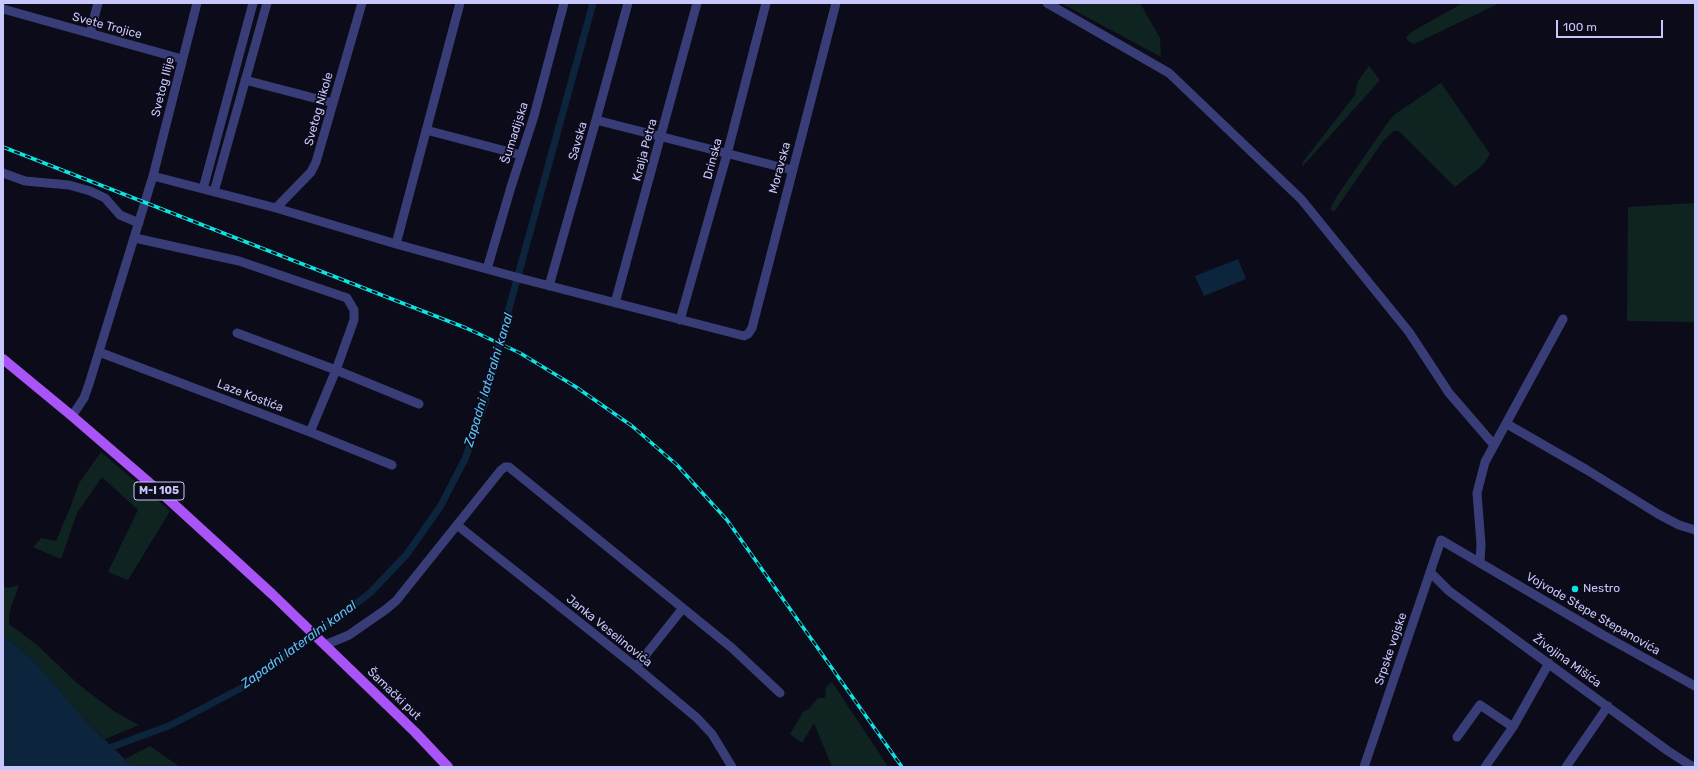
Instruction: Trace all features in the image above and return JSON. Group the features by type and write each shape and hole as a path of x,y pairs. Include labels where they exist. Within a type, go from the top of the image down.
{"main road":[{"name":"M-I 105","path":"3,359 168,498 323,642"},
{"name":"Šamački put","path":"323,642 415,732 448,767"}],"street":[{"path":"90,33 98,3"},
{"name":"Svetog Ilije","path":"72,416 84,398 154,176 197,3"},
{"path":"203,189 253,3"},
{"path":"214,192 267,3"},
{"name":"Svetog Nikole","path":"276,208 311,172 316,162 362,3"},
{"path":"396,244 460,3"},
{"name":"Šumadijska","path":"487,269 534,116 564,3"},
{"name":"Savska","path":"549,286 628,3"},
{"name":"Kralja Petra","path":"616,303 697,3"},
{"name":"Drinska","path":"680,320 727,154 766,3"},
{"name":"Moravska","path":"680,320 744,336 748,334 752,328 836,3"},
{"path":"1047,3 1169,73 1301,199 1409,332 1449,393 1494,445"},
{"name":"Svete Trojice","path":"3,9 182,59"},
{"path":"245,80 333,103"},
{"path":"596,120 792,170"},
{"path":"426,130 521,155"},
{"path":"3,173 25,181 68,185 90,191 105,198 120,215 139,223"},
{"path":"154,176 276,208 396,244 523,279 680,320"},
{"path":"135,238 239,261 347,298 354,310 354,320 336,370 310,432"},
{"path":"1480,563 1481,544 1477,493 1485,462 1563,319"},
{"path":"237,333 336,370 419,404"},
{"name":"Laze Kostića","path":"99,352 310,432 392,465"},
{"path":"1507,424 1587,470 1658,514 1679,525 1695,530"},
{"path":"323,642 349,635 390,606 407,588 501,470 505,467 509,467 732,648 780,693"},
{"name":"Janka Veselinovića","path":"457,525 636,667 697,718 712,734 732,767"},
{"name":"Vojvode Stepe Stepanovića","path":"1441,540 1603,635 1695,686"},
{"name":"Srpske vojske","path":"1364,767 1441,540"},
{"name":"Živojina Mišića","path":"1430,572 1449,591 1668,751 1693,767"},
{"path":"636,667 683,608"},
{"path":"1485,767 1513,727 1549,663"},
{"path":"1457,737 1480,705 1513,727"},
{"path":"1566,767 1608,706"}],"green space":[{"path":"1061,3 1140,3 1160,38 1161,57"},
{"path":"1463,3 1500,3 1414,44 1408,41 1406,37 1413,31"},
{"path":"1369,66 1380,80 1303,166 1302,163 1355,95 1358,81"},
{"path":"1441,83 1490,154 1483,165 1455,187 1399,131 1394,131 1383,141 1334,212 1330,209 1337,196 1394,115"},
{"path":"1695,203 1695,322 1627,321 1628,207"},
{"path":"101,452 170,511 128,580 108,572 138,510 102,477 77,513 61,559 33,547 41,538 56,541 79,483"},
{"path":"19,585 9,613 9,624 37,645 78,684 115,712 139,725 105,739 87,722 34,661 3,635 3,586 8,588"},
{"path":"832,682 887,765 885,767 832,767 814,723 802,743 790,734 803,712 809,709 818,698 825,698 826,687"},
{"path":"150,746 180,767 133,767 125,759"}],"water":[{"path":"1238,259 1246,279 1204,296 1195,276"},
{"path":"3,635 34,661 87,722 133,767 3,767"}],"waterway":[{"name":"Zapadni lateralni kanal","path":"104,750 171,725 247,685 370,593 407,554 440,507 465,459 485,403 497,352 593,3"}],"railway":[{"path":"3,147 466,328 520,353 576,387 632,426 677,465 727,520 902,767"}],"place":[{"name":"Nestro","path":"1575,589"}]}
